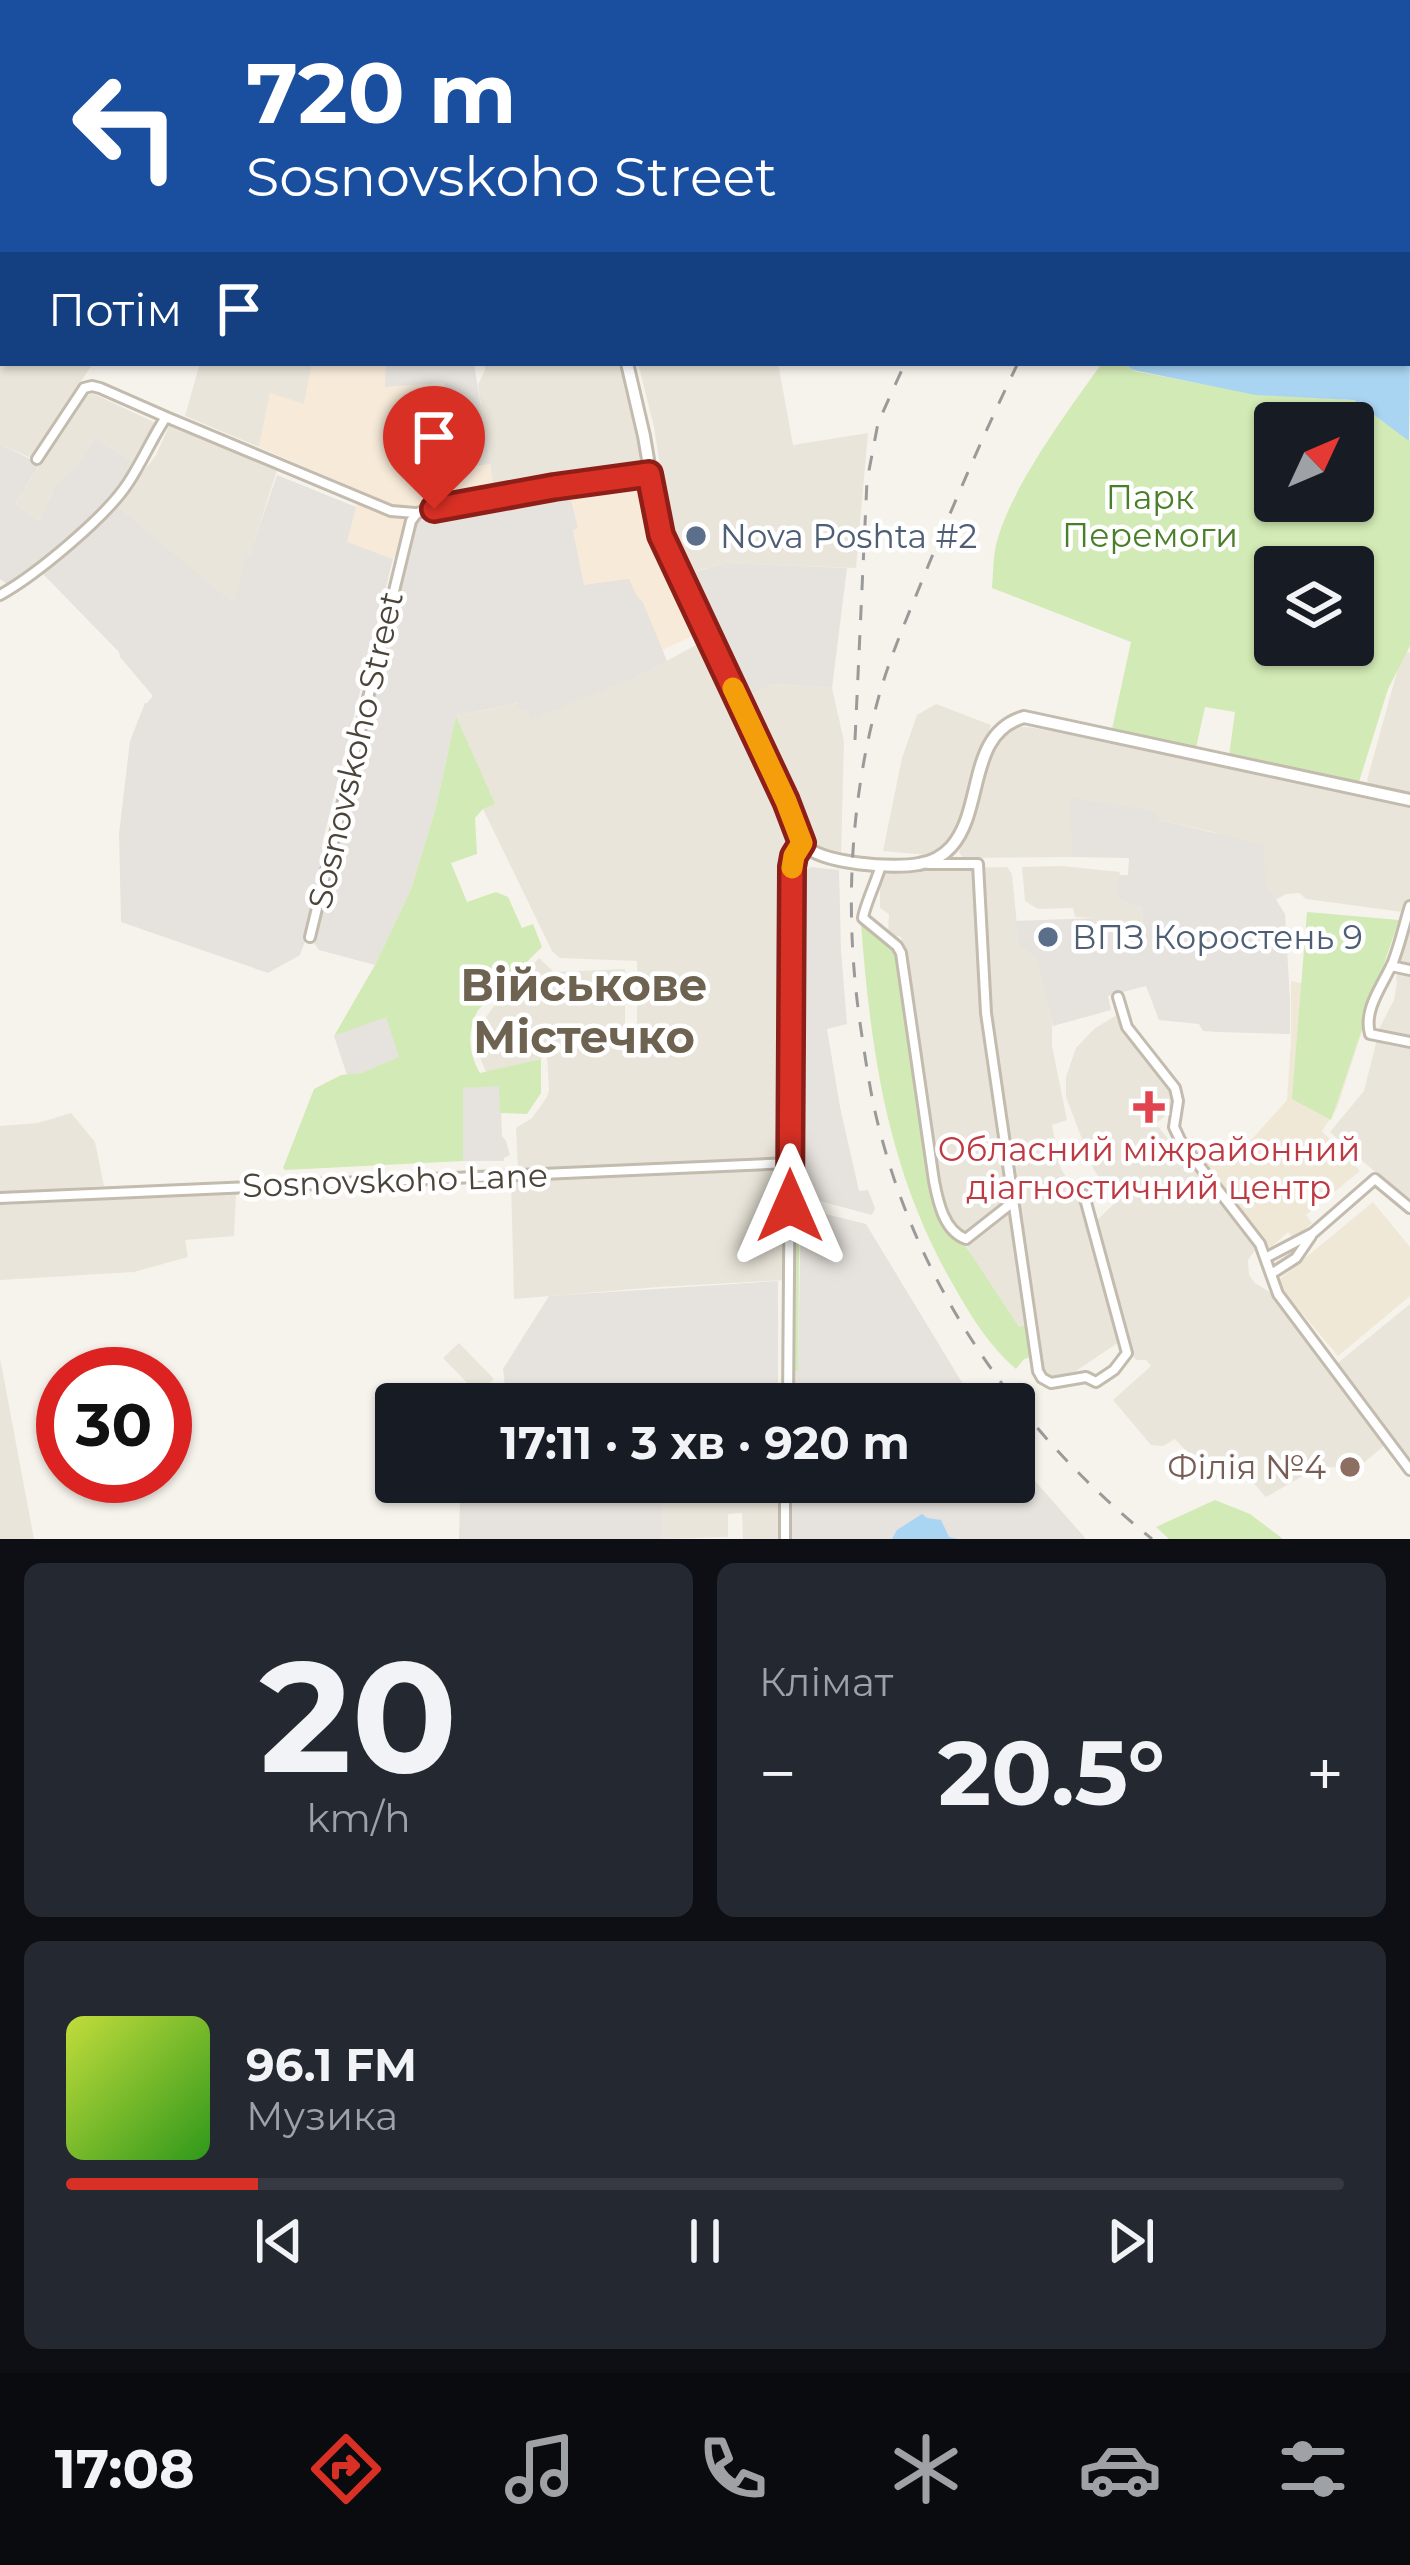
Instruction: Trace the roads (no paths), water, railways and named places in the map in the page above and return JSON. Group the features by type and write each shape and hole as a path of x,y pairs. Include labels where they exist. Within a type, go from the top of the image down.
{"street":[{"path":"628,366 661,535 802,843 813,852 852,862 978,864 986,1012 1012,1202 1039,1374 1051,1383 1087,1377 1096,1382 1114,1370 1128,1351 1084,1195"},
{"path":"37,458 84,388 92,386 391,512 417,514 649,474"},
{"path":"0,595 113,503 166,417"},
{"name":"Sosnovskoho Street","path":"310,938 407,531 417,514"},
{"path":"960,864 953,856 993,736 1009,721 1024,717 1410,800"},
{"path":"920,864 939,858 959,836"},
{"path":"788,1383 792,867 802,843"},
{"path":"882,864 863,917 901,954 939,1203 951,1231 966,1239 1012,1202"},
{"path":"1410,906 1367,1026 1370,1034 1410,1042"},
{"path":"1391,966 1410,970"},
{"path":"1118,997 1127,1027 1174,1088 1179,1139 1267,1257 1278,1294 1410,1470"},
{"name":"Sosnovskoho Lane","path":"0,1198 790,1163"},
{"path":"1267,1257 1316,1230 1375,1179 1410,1208"},
{"path":"1270,1275 1296,1258 1316,1230"},
{"path":"785,1503 785,1539"}],"water":[{"path":"1128,366 1410,366 1409,441 1374,415 1374,402 1256,395"},
{"path":"922,1514 941,1520 949,1537 958,1539 892,1539 897,1530"}],"railway":[{"path":"855,740 867,481 878,423 904,366"},
{"path":"1017,366 926,571 876,707 860,785 852,864 855,984 882,1139 924,1254 985,1360 1022,1409 1105,1499 1152,1539"}],"place":[{"name":"Nova Poshta #2","path":"696,536"},
{"name":"ВПЗ Коростень 9","path":"1048,937"},
{"name":"Обласний міжрайонний діагностичний центр","path":"1149,1107"},
{"name":"Філія №4","path":"1350,1467"}],"district":[{"name":"Військове Містечко","path":"584,1010"}],"park label":[{"name":"Парк Перемоги","path":"1150,516"}]}
